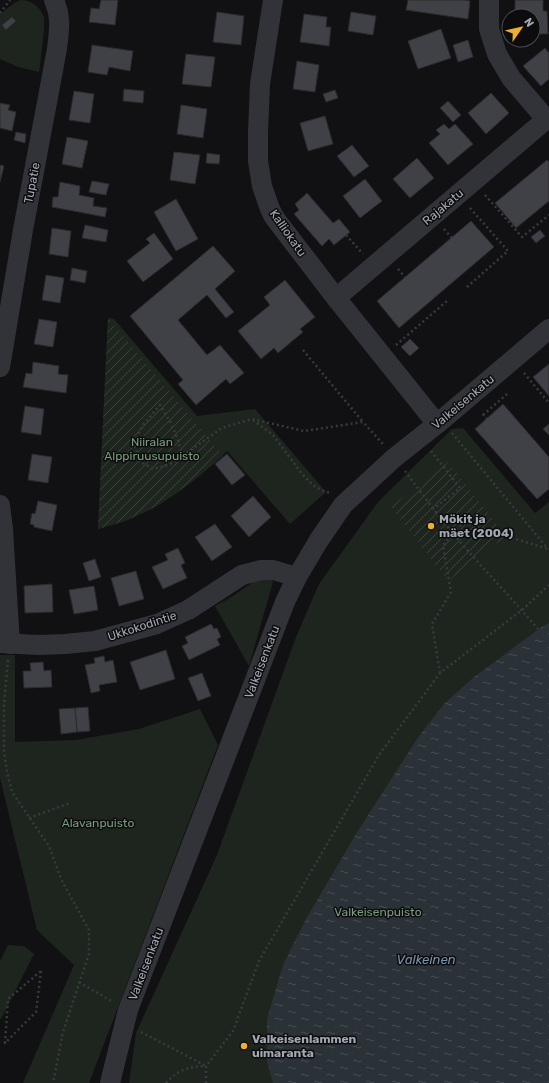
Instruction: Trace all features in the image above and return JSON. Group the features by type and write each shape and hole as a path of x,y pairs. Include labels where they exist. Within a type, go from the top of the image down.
{"street":[{"name":"Tupatie","path":"0,367 22,230 57,49 60,24 59,12 54,0"},
{"name":"Kalliokatu","path":"273,0 260,84 258,132 258,161 262,186 270,209 274,217 336,298 445,427"},
{"path":"489,0 489,29 497,54 511,78 548,118"},
{"name":"Rajakatu","path":"336,298 548,118"},
{"name":"Valkeisenkatu","path":"110,1083 128,1010 285,602 318,540 343,505 402,468 549,329"},
{"path":"0,505 3,529 5,644"},
{"name":"Ukkokodintie","path":"5,644 38,645 95,641 157,624 188,610 242,575 260,570 273,570 297,577"}],"path":[{"path":"0,13 10,0"},
{"path":"484,194 522,237 549,215"},
{"path":"467,287 508,251 469,207"},
{"path":"346,235 373,266"},
{"path":"395,346 447,301"},
{"path":"303,350 402,468 452,532 538,629"},
{"path":"521,370 549,403"},
{"path":"487,419 483,414 507,394"},
{"path":"182,456 178,440 171,423 160,405 143,425 134,443 139,460 153,469 174,462 222,428 252,420 304,431 363,422"},
{"path":"252,420 273,435 302,474 313,485 331,494 335,493"},
{"path":"445,427 450,431 549,550"},
{"path":"429,450 460,488 433,508"},
{"path":"440,673 432,624 452,592 443,546 452,532 464,523 549,550"},
{"path":"206,1083 206,1066 233,1031 259,960 379,755 440,673 522,610 549,585"},
{"path":"5,644 4,752 12,792 49,846 61,879 89,930 88,954 63,1032 53,1083"},
{"path":"29,818 70,803"},
{"path":"41,971 36,1012 5,1043 8,999 41,971"},
{"path":"79,982 128,1010"},
{"path":"140,1032 206,1066"},
{"path":"166,1083 182,1070 194,1066 206,1066"}],"green space":[{"path":"21,0 28,1 38,7 44,18 39,72 18,67 0,59 0,14"},
{"name":"Niiralan Alppiruusupuisto","path":"108,318 114,319 197,416 255,409 326,492 290,524 227,451 192,482 153,508 125,521 98,529"},
{"name":"Niiralan Alppiruusupuisto","path":"108,318 223,456 191,482 157,506 125,521 98,529"},
{"name":"Valkeisenpuisto","path":"463,428 535,513 549,502 549,1083 129,1083 136,1033 217,855 296,637 319,584 378,502 452,429"},
{"path":"448,462 506,536 448,581 391,507"},
{"path":"262,576 271,578 273,582 249,666 215,606 230,598"},
{"name":"Alavanpuisto","path":"0,655 15,655 15,742 76,740 139,729 200,709 218,745 89,1083 23,1083 74,965 37,930 0,778"},
{"path":"8,945 24,946 34,954 1,1019 0,961"}],"water":[{"name":"Valkeinen","path":"549,623 549,1083 273,1083 267,1061 267,1019 283,965 306,919 356,834 419,736 444,704 474,677"}],"building":[{"path":"101,0 118,0 115,25 89,22 91,8 99,9"},
{"path":"408,0 470,1 468,19 406,10"},
{"path":"515,0 543,0 543,11 547,11 548,34 541,34 541,8 515,8"},
{"path":"217,12 244,16 241,45 213,42"},
{"path":"351,12 376,16 373,35 348,31"},
{"path":"304,14 327,17 326,27 331,27 329,46 300,42"},
{"path":"12,17 16,21 6,30 2,25"},
{"path":"441,29 451,58 418,69 408,41"},
{"path":"468,40 473,57 458,62 453,45"},
{"path":"92,45 133,51 130,71 109,67 107,75 88,72"},
{"path":"545,48 549,53 549,79 541,86 523,66"},
{"path":"186,54 215,57 211,87 182,84"},
{"path":"297,61 319,65 315,92 293,89"},
{"path":"124,89 144,91 143,103 123,101"},
{"path":"335,90 338,98 326,102 323,94"},
{"path":"74,91 94,94 90,123 69,120"},
{"path":"491,93 509,113 486,134 468,113"},
{"path":"448,101 461,115 453,122 440,108"},
{"path":"0,103 10,105 8,110 16,112 12,131 0,128"},
{"path":"181,105 207,109 203,138 177,134"},
{"path":"325,116 333,144 308,151 300,123"},
{"path":"444,124 449,129 455,124 473,144 448,165 429,143 440,134 436,130"},
{"path":"16,132 26,134 25,143 14,140"},
{"path":"67,137 88,141 82,168 62,164"},
{"path":"352,145 369,166 354,177 337,156"},
{"path":"174,152 200,155 195,184 170,180"},
{"path":"207,153 220,155 219,164 206,163"},
{"path":"417,158 434,178 410,198 393,179"},
{"path":"547,160 549,162 549,201 516,228 495,203"},
{"path":"0,165 4,166 0,182"},
{"path":"365,179 382,201 360,218 343,196"},
{"path":"92,181 109,184 106,195 89,192"},
{"path":"60,182 80,186 79,195 94,198 93,206 107,208 105,217 52,207 53,197 58,197"},
{"path":"307,193 333,223 339,219 350,232 334,245 329,239 322,246 294,214 299,210 295,204"},
{"path":"176,199 198,239 176,251 154,212"},
{"path":"471,221 494,247 399,328 377,301"},
{"path":"85,225 108,230 106,242 82,238"},
{"path":"52,228 71,231 68,257 49,254"},
{"path":"540,230 545,236 536,243 531,237"},
{"path":"154,233 173,259 143,282 127,261 150,243 146,239"},
{"path":"213,246 235,271 215,289 234,312 226,318 207,295 178,320 207,355 220,345 244,373 230,384 226,379 196,405 178,384 183,380 130,316"},
{"path":"72,268 87,271 85,283 70,280"},
{"path":"46,275 64,278 60,303 42,300"},
{"path":"285,280 315,317 300,329 303,332 278,353 274,348 261,359 238,331 270,305 264,297"},
{"path":"39,319 57,322 53,347 34,344"},
{"path":"410,339 419,348 410,356 401,347"},
{"path":"33,362 59,366 58,374 68,375 66,393 23,387 26,373 32,374"},
{"path":"549,364 549,396 533,377"},
{"path":"503,404 549,457 549,489 537,499 475,429"},
{"path":"25,406 44,409 41,435 21,432"},
{"path":"549,424 549,435 543,429"},
{"path":"32,454 52,457 48,483 28,480"},
{"path":"227,454 245,475 232,485 215,464"},
{"path":"253,496 271,517 249,537 231,516"},
{"path":"38,501 57,505 52,531 34,527 34,525 30,524 32,513 35,514"},
{"path":"215,524 232,547 212,561 195,537"},
{"path":"178,548 185,563 181,565 187,578 163,589 152,567 168,560 165,554"},
{"path":"95,559 101,577 89,581 83,563"},
{"path":"136,571 144,599 119,606 111,578"},
{"path":"52,584 53,612 25,613 24,586"},
{"path":"94,586 98,610 74,614 69,590"},
{"path":"211,624 214,629 217,628 221,637 217,639 220,645 189,660 182,646 188,643 185,637"},
{"path":"166,650 175,679 140,690 130,662"},
{"path":"104,656 105,662 113,660 117,682 99,685 100,691 91,693 85,665 95,663 94,658"},
{"path":"43,662 44,671 51,670 52,687 24,688 23,671 31,671 30,663"},
{"path":"202,673 211,696 198,701 188,678"},
{"path":"88,707 90,731 77,732 75,708"},
{"path":"75,708 77,732 61,734 59,709"}],"place":[{"name":"Mökit ja mäet (2004)","path":"431,526"},
{"name":"Valkeisenlammen uimaranta","path":"244,1046"}]}
